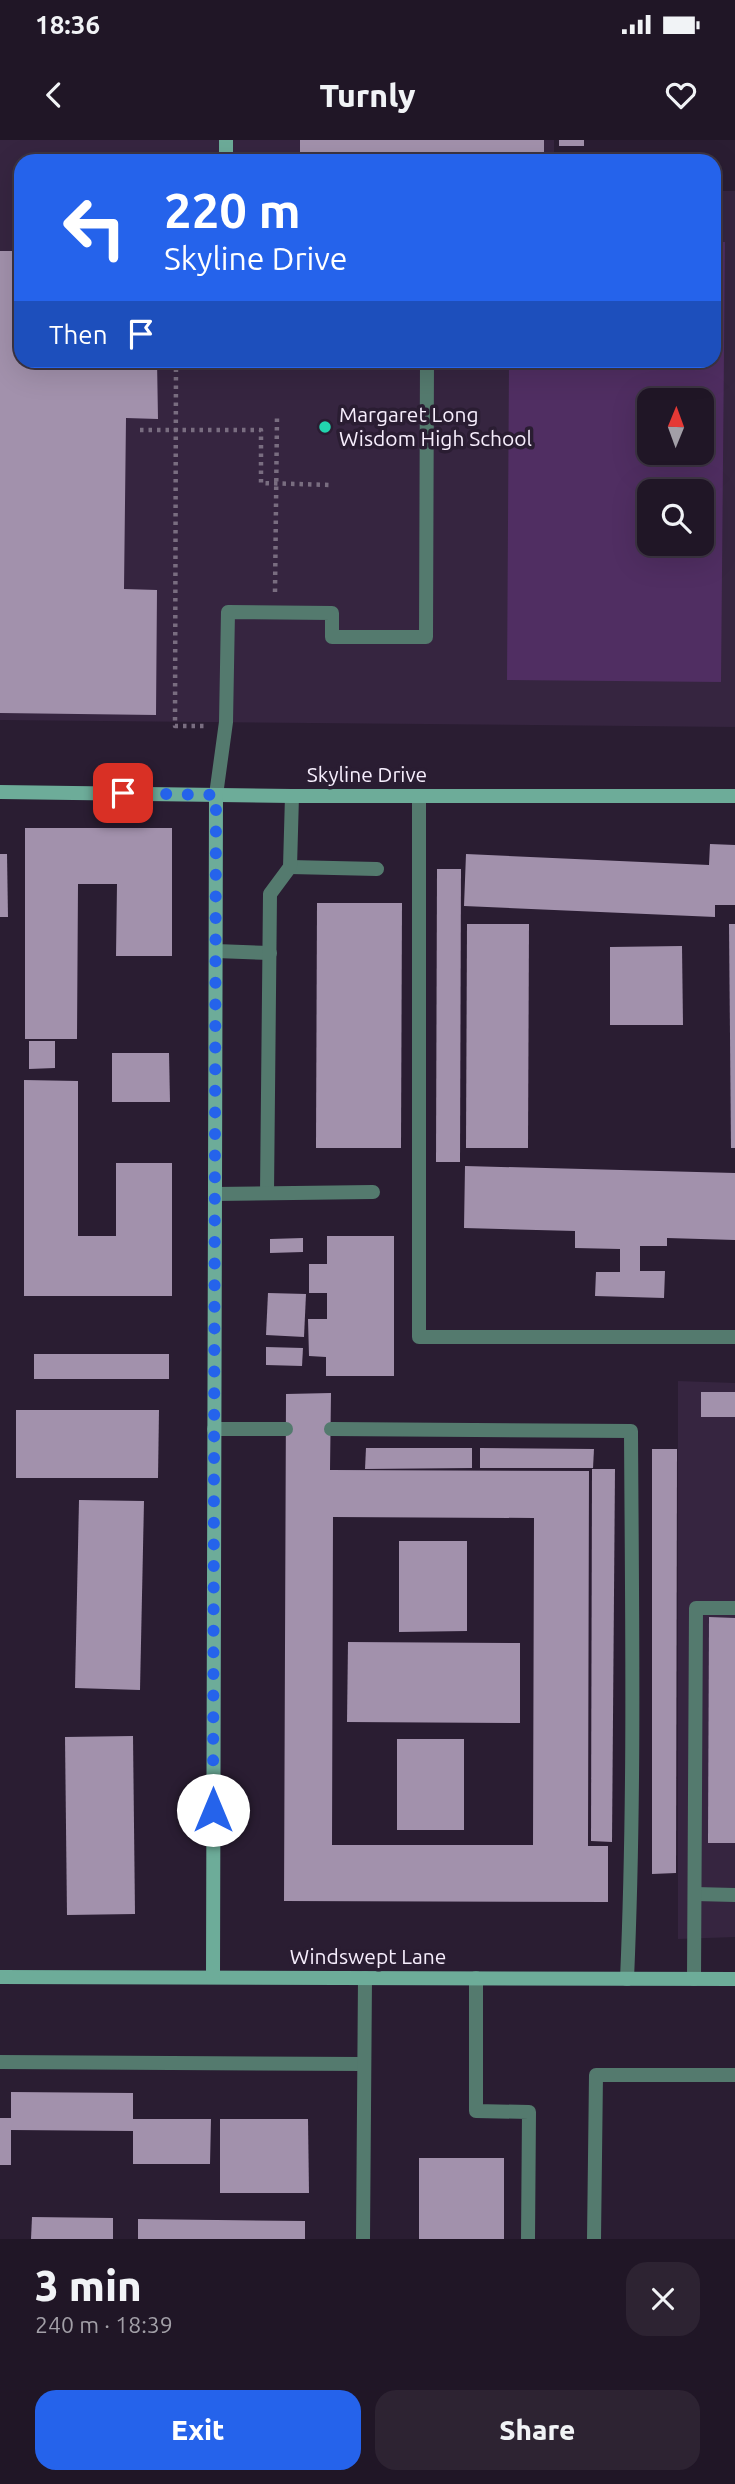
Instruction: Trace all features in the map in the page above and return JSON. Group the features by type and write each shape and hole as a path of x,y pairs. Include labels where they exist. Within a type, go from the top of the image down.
{"street":[{"name":"Skyline Drive","path":"0,792 292,796 735,796"},
{"path":"213,1977 216,795"},
{"name":"Windswept Lane","path":"0,1977 735,1979"}],"lane":[{"path":"216,795 226,722 228,612 332,613 332,637 426,637 427,368"},
{"path":"267,1193 270,894 290,867 292,796"},
{"path":"419,796 419,1337 735,1337"},
{"path":"290,867 377,869"},
{"path":"216,951 270,953"},
{"path":"215,1194 373,1192"},
{"path":"214,1429 286,1429"},
{"path":"331,1429 631,1431 632,1709 627,1979"},
{"path":"694,1979 696,1608 735,1608"},
{"path":"695,1894 735,1895"},
{"path":"363,2239 365,1978"},
{"path":"476,1978 476,2111 529,2112 528,2239"},
{"path":"0,2062 363,2064"},
{"path":"594,2239 596,2075 735,2075"}],"path":[{"path":"175,726 176,368"},
{"path":"275,612 277,418"},
{"path":"140,430 261,430 261,484 332,485"}],"shaded area":[{"name":"Margaret Long Wisdom High School","path":"0,140 554,140 554,154 14,154 14,368 721,368 721,191 735,191 735,727 0,720"},
{"path":"721,242 725,242 721,682 507,680 509,368 721,368"},
{"path":"678,1381 735,1383 735,1937 678,1939"}],"building":[{"path":"300,140 544,140 544,154 300,154"},
{"path":"559,140 584,140 584,146 559,146"},
{"path":"0,251 14,251 14,368 157,368 158,419 126,418 124,589 157,590 156,715 0,713"},
{"path":"25,828 172,828 172,956 116,956 117,884 78,884 77,1039 25,1039"},
{"path":"710,844 735,845 735,905 715,905 715,917 464,906 466,854 709,865"},
{"path":"0,854 7,854 8,917 0,917"},
{"path":"437,869 461,869 460,1162 436,1162"},
{"path":"317,903 402,903 401,1148 316,1148"},
{"path":"467,924 529,924 528,1148 466,1148"},
{"path":"729,924 735,924 735,1148 731,1148"},
{"path":"682,946 683,1025 610,1025 610,947"},
{"path":"29,1041 55,1041 55,1068 29,1069"},
{"path":"112,1053 169,1053 170,1102 112,1102"},
{"path":"24,1080 78,1081 78,1236 116,1236 116,1163 172,1163 172,1296 24,1296"},
{"path":"465,1166 735,1173 735,1240 667,1238 667,1246 640,1246 640,1271 665,1271 664,1298 595,1296 596,1272 620,1272 620,1249 575,1248 575,1231 464,1228"},
{"path":"327,1236 394,1236 394,1376 326,1376 326,1357 309,1356 308,1319 327,1319 327,1293 309,1293 309,1264 327,1264"},
{"path":"303,1238 303,1252 270,1253 270,1239"},
{"path":"268,1293 306,1294 304,1337 266,1335"},
{"path":"266,1347 303,1348 302,1366 266,1365"},
{"path":"34,1354 169,1354 169,1379 34,1379"},
{"path":"701,1392 735,1392 735,1417 701,1417"},
{"path":"331,1393 330,1470 589,1471 588,1846 608,1846 608,1902 284,1901 286,1394","holes":["333,1517 534,1518 533,1845 332,1845"]},
{"path":"16,1410 159,1410 158,1478 16,1478"},
{"path":"366,1448 472,1448 472,1468 365,1469"},
{"path":"480,1448 594,1449 593,1468 480,1468"},
{"path":"652,1449 677,1449 676,1873 652,1874"},
{"path":"592,1469 615,1469 612,1842 591,1841"},
{"path":"79,1500 144,1501 140,1690 75,1688"},
{"path":"399,1541 467,1541 467,1631 399,1632"},
{"path":"709,1617 735,1618 735,1843 708,1843"},
{"path":"348,1642 520,1643 520,1723 347,1722"},
{"path":"133,1736 135,1914 67,1915 65,1737"},
{"path":"397,1739 464,1739 464,1830 397,1830"},
{"path":"11,2092 133,2093 133,2119 211,2119 210,2164 133,2164 133,2131 11,2130 11,2165 0,2165 0,2118 11,2118"},
{"path":"220,2119 308,2119 309,2193 220,2193"},
{"path":"419,2158 504,2158 504,2239 419,2239"},
{"path":"32,2217 113,2218 113,2239 31,2239"},
{"path":"138,2219 305,2221 305,2239 138,2239"}],"place":[{"name":"Margaret Long Wisdom High School","path":"325,427"}],"route":[{"path":"123,793 216,795 213,1810"}]}
